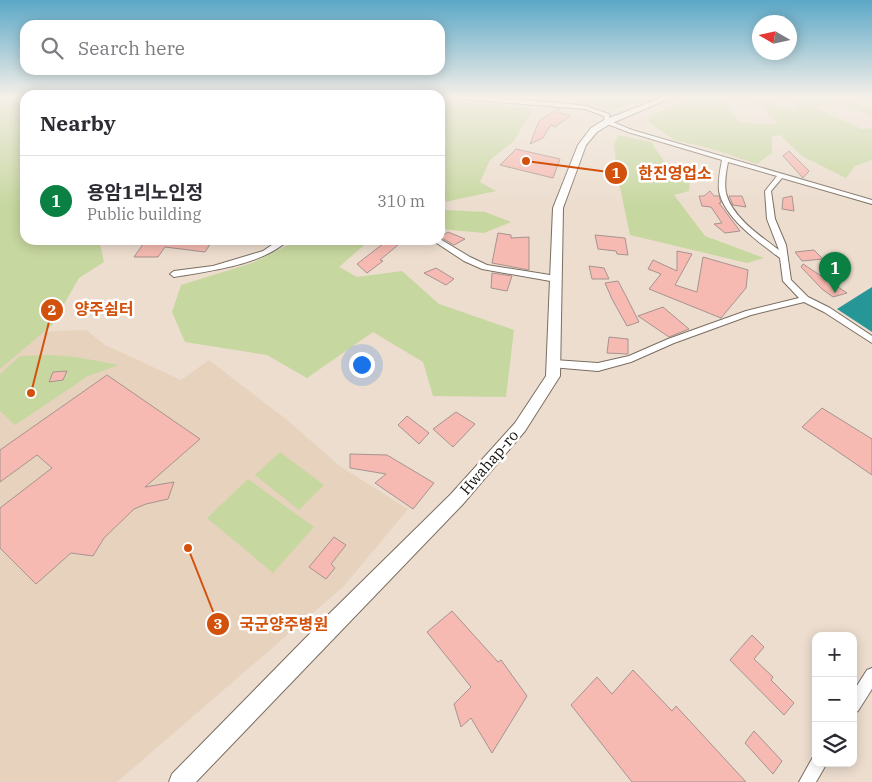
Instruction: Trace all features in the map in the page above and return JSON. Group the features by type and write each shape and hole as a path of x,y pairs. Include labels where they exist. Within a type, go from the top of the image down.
{"main road":[{"name":"Hwahap-ro","path":"180,782 316,640 481,474 541,400 554,376 558,208 582,145 591,133"}],"street":[{"path":"639,133 872,202"},
{"path":"725,158 723,194 733,212 764,243 784,257"},
{"path":"781,176 768,191 771,219 782,245 787,281 805,299 827,310 872,340"},
{"path":"174,274 214,268 266,253 277,245"},
{"path":"444,245 485,267 556,279"},
{"path":"554,364 598,366 631,359 671,341 749,314 805,299"},
{"path":"857,699 872,675"},
{"path":"807,782 816,767"}],"shaded area":[{"path":"86,330 105,345 181,380 209,360 287,420 341,467 408,509 343,587 117,782 0,782 0,333"}],"green space":[{"path":"0,133 20,133 20,245 100,245 104,262 79,278 52,325 0,369"},
{"path":"445,133 518,133 513,142 490,160 480,182 496,191 445,202"},
{"path":"665,133 872,133 872,160 855,166 846,178 802,156 780,135 772,136 772,153 757,164 709,148 674,140"},
{"path":"618,135 651,142 666,164 690,174 689,191 674,195 705,236 764,258 747,263 630,235 617,173 614,144"},
{"path":"445,210 485,212 511,222 484,233 445,229"},
{"path":"288,245 364,245 339,267 357,277 402,271 439,304 514,330 506,397 433,396 423,362 373,332 307,378 267,355 185,342 172,312 181,285 252,263"},
{"path":"51,355 76,357 119,365 88,376 15,425 0,411 0,374 20,356"},
{"path":"280,452 324,485 299,510 255,475"},
{"path":"248,479 314,527 273,573 207,518"}],"water":[{"path":"872,287 872,332 837,309"}],"building":[{"path":"534,133 546,133 543,138 530,144"},
{"path":"516,149 560,159 553,178 500,165"},
{"path":"789,151 809,171 803,178 783,156"},
{"path":"710,191 714,196 719,196 721,203 719,203 740,231 725,233 714,224 722,223 711,207 702,206 699,196 704,196"},
{"path":"729,196 742,196 746,207 733,205"},
{"path":"792,196 794,211 782,209 783,198"},
{"path":"448,232 465,239 454,245 445,240 445,234"},
{"path":"498,233 511,235 511,238 529,237 529,270 492,263"},
{"path":"595,235 625,238 628,255 617,254 616,251 598,249"},
{"path":"142,245 210,245 205,252 165,247 158,257 134,257"},
{"path":"382,245 398,245 380,260 383,261 367,273 357,264"},
{"path":"814,250 823,259 802,261 795,252"},
{"path":"677,251 692,254 675,285 697,292 703,257 748,270 746,288 721,318 649,289 661,274 648,269 653,260 677,271"},
{"path":"803,264 847,293 833,297 822,289 801,267"},
{"path":"589,266 604,268 609,279 592,279"},
{"path":"436,268 454,279 446,285 424,273"},
{"path":"492,273 512,276 507,291 491,288"},
{"path":"618,281 639,322 627,326 612,299 605,283"},
{"path":"663,307 689,329 669,337 638,316"},
{"path":"609,337 628,339 628,354 607,353"},
{"path":"67,371 63,380 49,382 53,372"},
{"path":"107,375 200,439 145,487 174,482 168,499 134,509 104,538 93,556 71,553 36,584 0,548 0,508 52,468 37,455 0,482 0,450"},
{"path":"822,408 872,439 872,475 802,427"},
{"path":"456,412 475,424 453,447 433,429"},
{"path":"407,416 429,433 419,444 398,425"},
{"path":"350,454 387,455 434,483 413,509 375,483 386,474 350,468"},
{"path":"334,537 346,545 331,564 335,568 326,579 309,567"},
{"path":"452,611 498,662 501,660 527,696 492,753 471,718 461,727 454,704 471,687 427,632"},
{"path":"752,635 764,647 754,659 773,677 771,680 794,703 784,715 730,660"},
{"path":"633,670 672,711 676,706 746,782 632,782 571,705 597,677 612,694"},
{"path":"754,731 782,761 773,774 745,743"}],"place":[{"name":"한진영업소","path":"526,161"},
{"name":"용암1리노인정","path":"835,293"},
{"name":"양주쉼터","path":"31,393"},
{"name":"국군양주병원","path":"188,548"}]}
